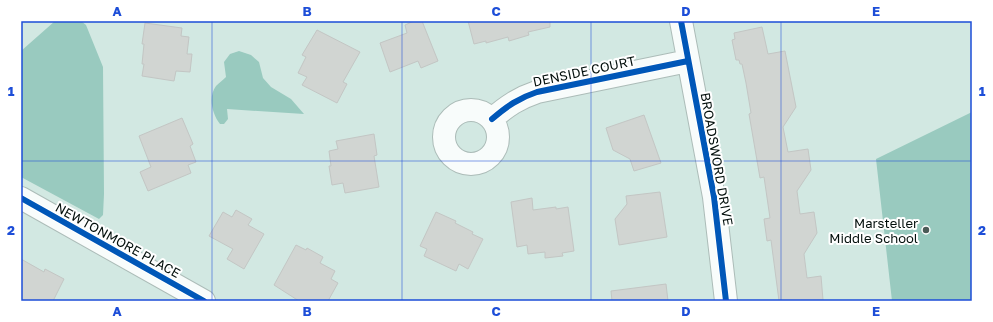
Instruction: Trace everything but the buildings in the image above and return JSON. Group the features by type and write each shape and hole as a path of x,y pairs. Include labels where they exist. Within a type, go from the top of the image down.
{"street":[{"name":"BROADSWORD DRIVE","path":"681,21 714,197 726,301"},
{"name":"DENSIDE COURT","path":"492,119 505,107 522,97 537,92 688,61"},
{"name":"NEWTONMORE PLACE","path":"21,198 204,301"}],"green space":[{"path":"55,21 81,21 86,25 103,67 104,194 103,215 99,219 21,177 21,51"},
{"path":"239,51 251,55 259,62 263,78 271,87 291,99 304,114 227,109 228,119 224,124 220,124 213,110 212,95 216,86 226,77 224,62 230,54"},
{"name":"Marsteller Middle School","path":"972,112 972,301 892,301 876,159"}],"cycle path":[{"path":"681,21 714,197 726,301"},
{"path":"492,119 513,103 537,92 688,61"},
{"path":"21,198 204,301"}],"place":[{"name":"Marsteller Middle School","path":"926,230"}]}
